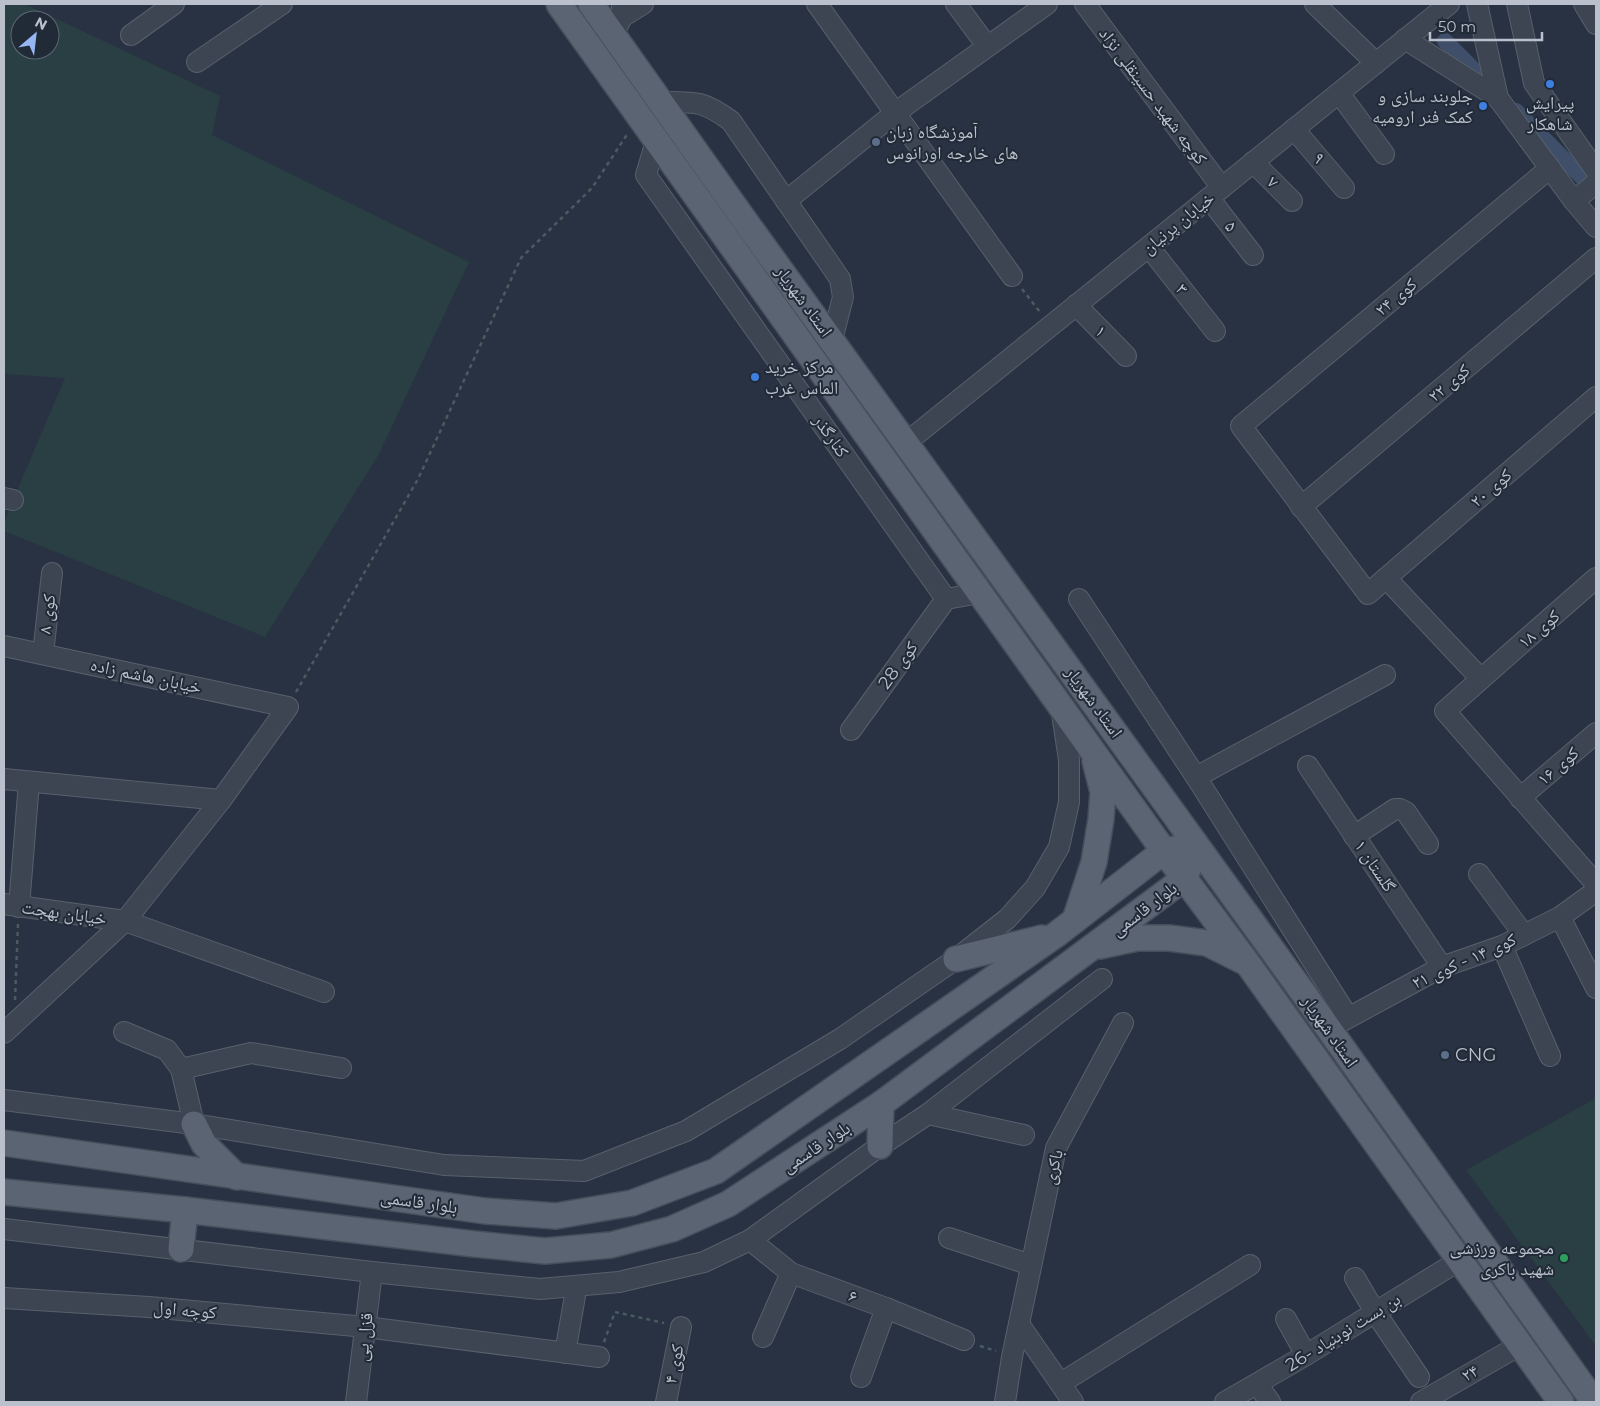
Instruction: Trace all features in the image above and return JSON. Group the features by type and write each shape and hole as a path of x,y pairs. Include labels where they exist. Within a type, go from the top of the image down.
{"main road":[{"name":"استاد شهریار","path":"559,4 1164,851 1248,964 1561,1402"},
{"name":"استاد شهریار","path":"591,4 619,19 661,102 1196,845 1339,1023 1594,1402"},
{"path":"676,168 697,153"},
{"path":"956,959 1066,927 1094,862 1103,792 1091,747"},
{"name":"بلوار قاسمی","path":"4,1143 485,1211 556,1216 632,1203 716,1171 1066,927 1164,851 1196,845 1185,878 881,1104 728,1204 672,1229 611,1244 545,1251 185,1210 4,1192"},
{"path":"1093,947 1137,938 1169,938 1207,944 1248,964"},
{"path":"880,1146 881,1104"},
{"path":"194,1124 204,1144 237,1177"},
{"path":"181,1249 185,1210"}],"street":[{"path":"131,35 174,4"},
{"path":"197,62 282,4"},
{"path":"619,19 643,4"},
{"path":"817,4 1012,276"},
{"path":"956,4 987,46"},
{"path":"786,201 895,113 1047,4"},
{"name":"کوچه شهید حسینقلی نژاد","path":"1084,4 1216,193"},
{"path":"1315,4 1376,63"},
{"name":"خیابان پرنیان","path":"906,442 1450,4"},
{"path":"1477,4 1498,98"},
{"path":"1517,4 1534,83 1596,171"},
{"path":"1584,4 1596,24"},
{"path":"1405,39 1498,98 1574,202 1596,227"},
{"path":"1339,93 1384,154"},
{"path":"661,102 696,102 712,107 731,121 840,279 843,297 832,340"},
{"name":"۹","path":"1294,129 1344,188"},
{"name":"کنارگذر","path":"656,141 646,175 946,599"},
{"name":"۷","path":"1253,162 1292,201"},
{"name":"کوی ۲۴","path":"1301,507 1241,426 1550,168"},
{"path":"1574,202 1596,183"},
{"name":"۵","path":"1216,193 1253,255"},
{"name":"۳","path":"1149,247 1215,331"},
{"name":"کوی ۲۲","path":"1301,507 1596,258"},
{"name":"۱","path":"1076,305 1126,356"},
{"name":"کوی ۲۰","path":"1301,507 1368,594 1596,397"},
{"name":"کوی ۸","path":"43,654 52,573"},
{"path":"1386,578 1481,680"},
{"name":"کوی ۱۸","path":"1520,798 1445,712 1596,578"},
{"path":"946,599 980,592"},
{"name":"کوی 28","path":"851,730 946,599"},
{"path":"1079,599 1196,777 1339,1023"},
{"name":"خیابان هاشم زاده","path":"4,646 288,706"},
{"path":"1196,777 1385,675"},
{"path":"9,1028 125,921 221,800 288,706"},
{"path":"4,1100 194,1124 444,1165 584,1171 686,1131 840,1039 956,959 1007,918 1035,888 1059,847 1070,802 1069,760 1061,706"},
{"name":"کوی ۱۶","path":"1520,798 1596,733"},
{"name":"۱ گلستان","path":"1308,766 1442,967"},
{"path":"4,779 221,800"},
{"path":"11,906 29,782"},
{"path":"1520,798 1596,884"},
{"path":"1354,836 1395,810 1400,809 1406,812 1428,844"},
{"path":"1479,874 1524,935"},
{"name":"کوی ۱۴ - کوی ۲۱","path":"1339,1023 1442,967 1502,946 1560,917 1596,891"},
{"name":"خیابان بهجت","path":"11,906 125,921 324,992"},
{"path":"1560,917 1596,988"},
{"path":"1502,946 1550,1056"},
{"path":"4,1229 372,1272 540,1289 619,1282 704,1262 750,1240 880,1146 928,1114 1102,979"},
{"name":"باکری","path":"1005,1402 1012,1357 1056,1148 1123,1023"},
{"path":"124,1032 167,1050 181,1069 194,1124"},
{"path":"181,1069 251,1053 341,1068"},
{"path":"928,1114 1024,1135"},
{"path":"949,1238 1031,1265"},
{"name":"۶","path":"750,1240 791,1273 886,1308 964,1340"},
{"name":"26- بن بست نوبنیاد","path":"1226,1402 1460,1260"},
{"path":"1061,1383 1250,1265"},
{"name":"قزل پی","path":"356,1402 372,1272"},
{"path":"763,1337 791,1273"},
{"path":"1355,1278 1375,1312 1419,1377"},
{"path":"565,1353 575,1296"},
{"name":"کوچه اول","path":"4,1298 149,1307 366,1327 598,1357"},
{"path":"861,1377 886,1308"},
{"path":"1286,1319 1306,1355"},
{"path":"1019,1324 1073,1402"},
{"name":"کوی ۴","path":"666,1402 681,1327"},
{"name":"۲۴","path":"1421,1402 1520,1344"},
{"path":"1257,1384 1270,1402"}],"path":[{"path":"288,706 418,479 521,258 592,188 639,117"},
{"path":"1012,276 1051,326"},
{"path":"9,1028 11,906"},
{"path":"598,1357 615,1312 681,1327"},
{"path":"964,1340 1012,1357"}],"green space":[{"path":"4,4 25,4 38,10 10,10 10,60 60,60 60,21 220,96 212,135 469,262 379,454 265,637 4,531 4,524 13,500 65,378 4,374"},
{"name":"مجموعه ورزشی شهید باکری","path":"1596,1098 1596,1346 1466,1170"}],"waterway":[{"path":"1445,41 1484,80"},
{"path":"1516,111 1583,178"}],"place":[{"name":"پیرایش شاهکار","path":"1550,84"},
{"name":"جلوبند سازی و کمک فنر ارومیه","path":"1483,106"},
{"name":"آموزشگاه زبان های خارجه اورانوس","path":"876,142"},
{"name":"مرکز خرید الماس غرب","path":"755,377"},
{"name":"CNG","path":"1445,1055"},
{"name":"مجموعه ورزشی شهید باکری","path":"1564,1258"}]}
